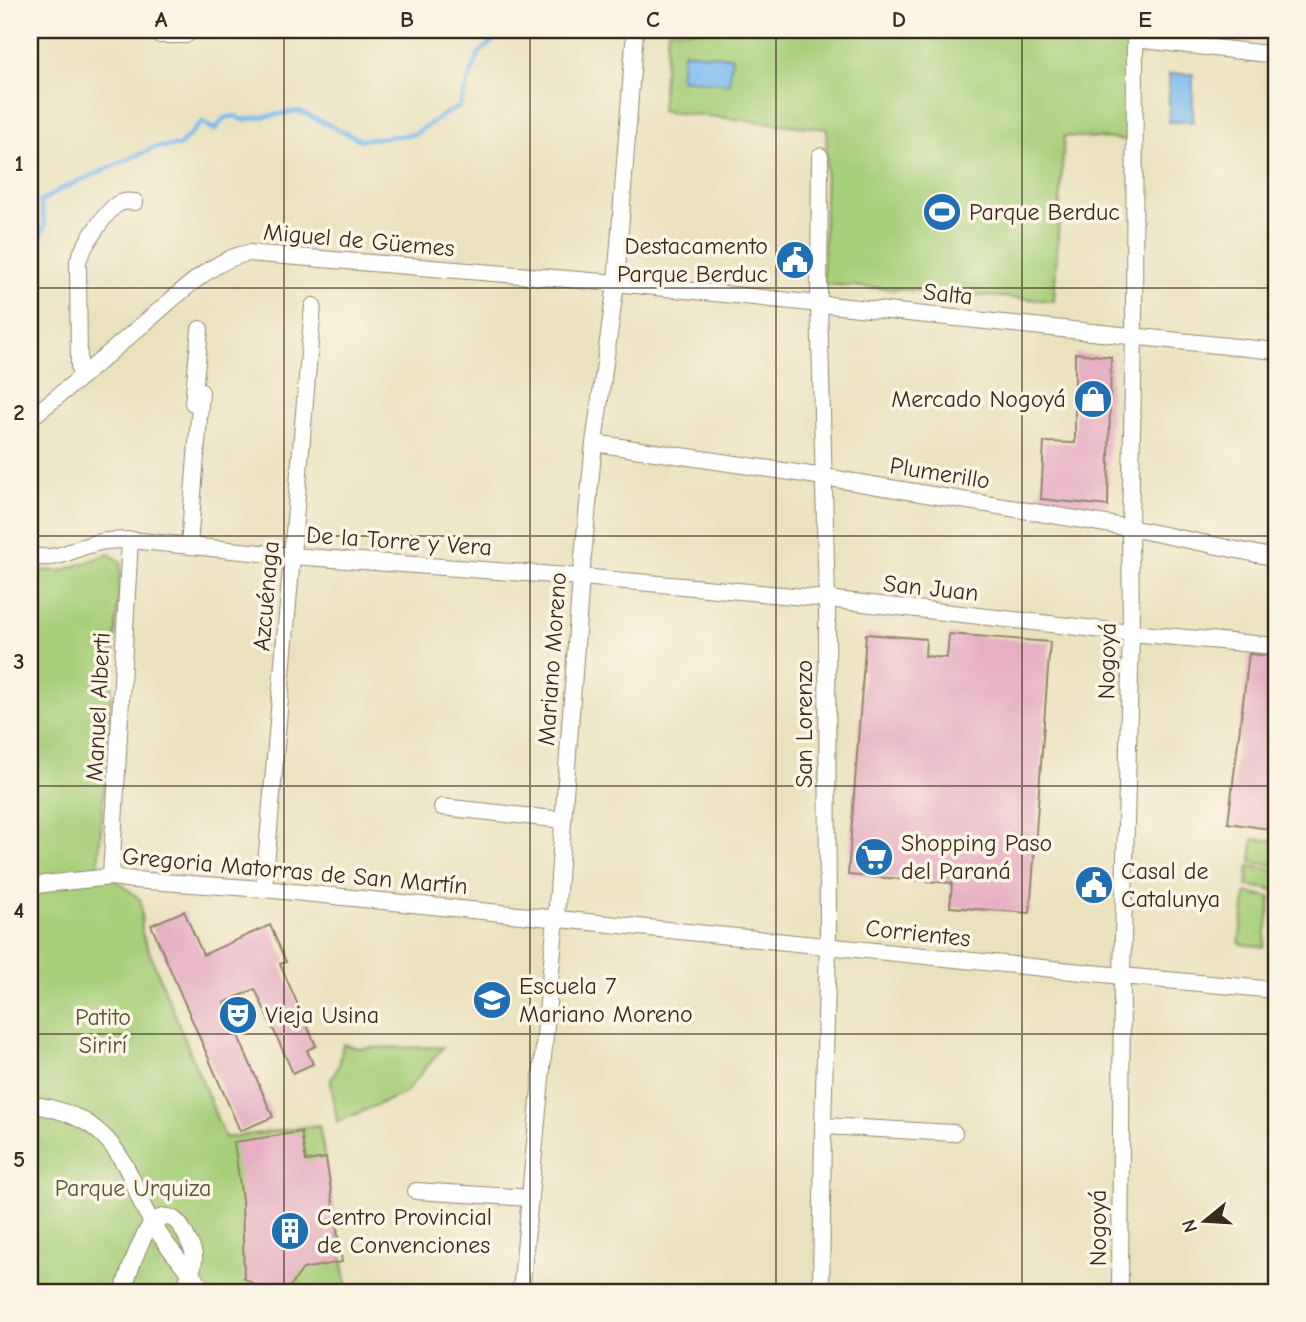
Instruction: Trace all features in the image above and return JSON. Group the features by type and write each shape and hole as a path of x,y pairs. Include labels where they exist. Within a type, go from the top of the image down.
{"street":[{"path":"154,30 160,35 187,35"},
{"name":"Mariano Moreno","path":"521,1292 556,918 581,577 594,443 616,283 635,30"},
{"path":"1135,34 1276,55"},
{"name":"Nogoyá","path":"1120,1292 1122,976 1131,633 1135,34"},
{"name":"San Lorenzo","path":"820,156 820,303 827,599 828,946 822,1126 821,1292"},
{"path":"81,376 78,261 81,252 110,210 126,201 135,202"},
{"name":"Miguel de Güemes","path":"30,418 195,281 237,255 248,253 616,283"},
{"name":"Salta","path":"616,283 1276,351"},
{"name":"Azcuénaga","path":"264,889 313,306"},
{"path":"197,440 192,412 200,329"},
{"path":"189,546 201,392"},
{"name":"Plumerillo","path":"594,443 824,477 1130,528 1276,558"},
{"name":"De la Torre y Vera","path":"30,556 50,558 107,540 131,540 292,556 581,577"},
{"name":"Manuel Alberti","path":"111,877 131,540"},
{"name":"San Juan","path":"581,577 827,599 1131,633 1276,646"},
{"path":"442,807 563,820"},
{"name":"Gregoria Matorras de San Martín","path":"30,887 111,877 556,918"},
{"name":"Corrientes","path":"556,918 1276,990"},
{"path":"30,1104 62,1111 84,1120 102,1133 125,1165 152,1222 206,1292"},
{"path":"822,1126 954,1133"},
{"path":"416,1191 531,1198"},
{"path":"123,1292 132,1261 152,1222"},
{"path":"182,1292 191,1273"}],"green space":[{"name":"Parque Berduc","path":"668,30 1129,30 1128,140 1064,136 1054,301 823,284 827,129 661,111"},
{"name":"Parque Urquiza","path":"109,554 121,562 98,866 141,900 142,934 225,1138 319,1125 348,1292 30,1292 30,570 61,571"},
{"path":"1253,839 1276,841 1276,865 1251,862"},
{"path":"1249,866 1276,870 1276,890 1247,886"},
{"path":"1246,893 1271,897 1264,947 1239,944"},
{"path":"343,1044 358,1048 443,1047 405,1093 337,1122 331,1080 339,1065"}],"water":[{"path":"683,52 732,57 729,84 680,79"},
{"path":"1169,74 1193,74 1193,122 1169,122"}],"building":[{"name":"Mercado Nogoyá","path":"1075,353 1111,357 1108,506 1041,499 1044,442 1075,443"},
{"path":"866,634 926,639 925,656 947,658 949,634 1050,642 1030,913 950,907 952,883 848,875"},
{"path":"1249,654 1276,657 1276,830 1228,823"},
{"path":"184,911 203,955 270,925 286,962 280,964 316,1046 307,1050 313,1064 293,1073 255,989 224,1003 273,1117 240,1131 151,925"},
{"name":"Centro Provincial de Convenciones","path":"301,1132 306,1161 326,1158 342,1262 303,1269 286,1292 266,1292 244,1278 242,1200 234,1142"}],"waterway":[{"path":"30,263 45,224 40,202 61,189 156,147 179,146 202,122 215,130 224,118 235,116 243,120 299,111 361,140 415,134 459,107 479,53 500,35 502,30"}],"place":[{"name":"Parque Berduc","path":"942,212"},
{"name":"Destacamento Parque Berduc","path":"795,260"},
{"name":"Mercado Nogoyá","path":"1093,399"},
{"name":"Shopping Paso del Paraná","path":"874,857"},
{"name":"Casal de Catalunya","path":"1094,885"},
{"name":"Escuela 7 Mariano Moreno","path":"492,1000"},
{"name":"Vieja Usina","path":"238,1015"},
{"name":"Centro Provincial de Convenciones","path":"290,1231"}],"park label":[{"name":"Patito Sirirí","path":"103,1031"}]}
